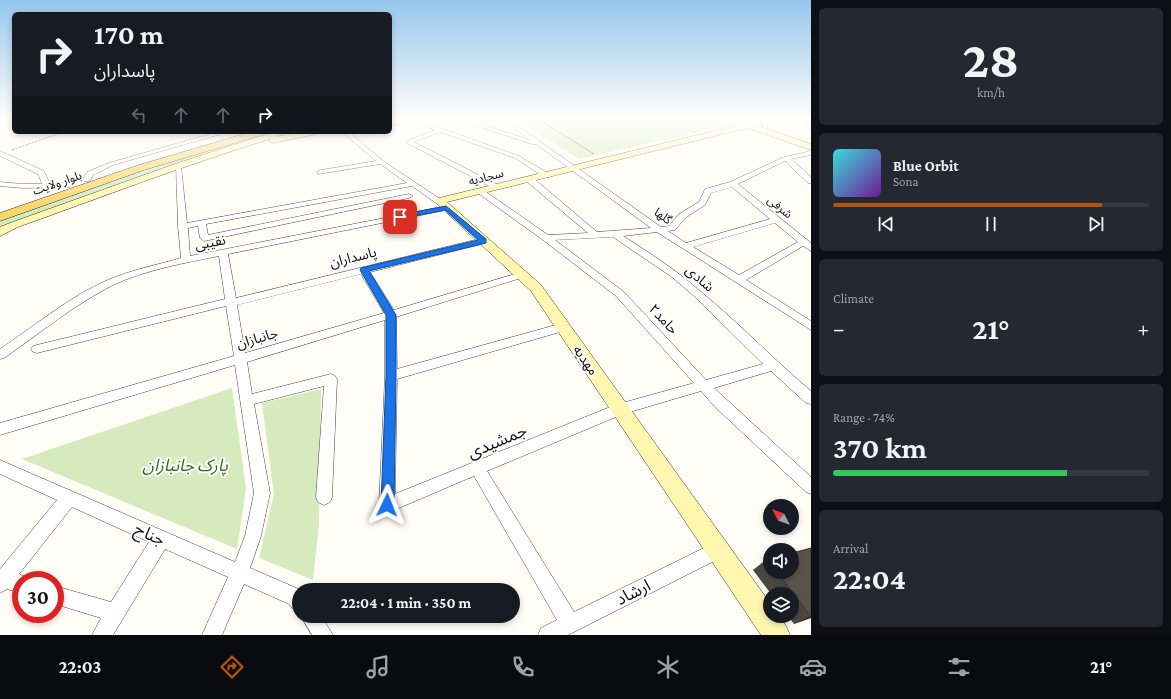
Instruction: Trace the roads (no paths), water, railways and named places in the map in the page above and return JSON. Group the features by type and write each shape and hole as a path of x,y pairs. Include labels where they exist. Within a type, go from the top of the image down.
{"main road":[{"name":"بلوار ولایت","path":"0,209 87,179 187,149"},
{"name":"بلوار ولایت","path":"0,217 140,168 205,149"}],"street":[{"path":"87,179 90,174 111,164 165,149"},
{"path":"0,232 178,166 232,149"},
{"name":"مهدیه","path":"366,149 442,205 536,288 777,635"},
{"path":"422,149 498,186"},
{"path":"495,149 517,156 547,174"},
{"name":"گلها","path":"546,149 660,230 811,326"},
{"name":"سجادیه","path":"442,205 479,191 651,149"},
{"path":"546,238 615,234 672,228 682,216 702,203 708,191 733,184 786,158 811,153"},
{"path":"1,154 41,173 47,186"},
{"path":"786,158 811,182"},
{"path":"321,172 382,162"},
{"path":"178,166 186,260"},
{"path":"529,179 566,208 595,235"},
{"path":"182,226 414,184"},
{"name":"شرفی","path":"733,184 807,245"},
{"name":"حامد۲","path":"479,191 546,238 620,294 719,402 811,487"},
{"path":"202,223 204,238 312,225 409,196"},
{"path":"302,204 312,225"},
{"name":"نقیبی","path":"0,355 83,298 110,282 130,275 186,260 223,254 312,225 442,205"},
{"path":"685,246 776,220"},
{"name":"شادی","path":"615,234 675,275 692,289 773,366 811,399"},
{"name":"پاسداران","path":"37,349 483,241"},
{"path":"738,280 807,245"},
{"path":"212,635 241,573 253,536 262,493 223,254"},
{"path":"364,270 391,315 391,376 563,327"},
{"name":"جانبازان","path":"0,429 391,315 521,275"},
{"name":"جمشیدی","path":"391,376 387,505 620,409 773,366"},
{"path":"247,400 331,379 324,497"},
{"name":"جناح","path":"0,467 161,540 292,595"},
{"path":"477,468 570,624"},
{"path":"6,581 69,498"},
{"path":"102,635 161,540"},
{"name":"ارشاد","path":"548,635 718,550"},
{"path":"64,598 115,613"},
{"path":"315,623 323,635"}],"lane":[{"path":"0,184 47,186 69,185"}],"park label":[{"name":"پارک جانبازان","path":"185,465"}]}
